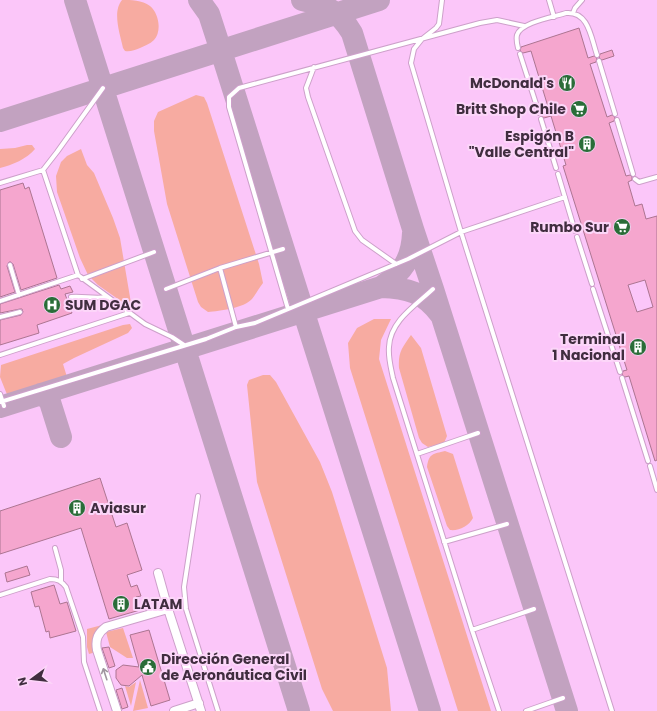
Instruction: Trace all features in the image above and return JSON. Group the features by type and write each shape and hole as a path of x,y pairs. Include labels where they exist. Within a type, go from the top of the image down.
{"street":[{"path":"158,573 200,709 174,711"},
{"path":"117,711 97,650 96,645 99,632 106,627 168,609"}],"lane":[{"path":"442,0 439,24 422,39 414,49 411,63 461,232 612,711"},
{"path":"549,0 554,17"},
{"path":"573,13 575,8 582,0"},
{"path":"288,309 229,107 229,97 239,88 480,22 496,20 524,26 573,13 578,15 586,22 597,55"},
{"path":"518,48 516,39 517,34 524,26"},
{"path":"520,54 539,113"},
{"path":"599,61 615,114"},
{"path":"314,68 306,88 308,97 355,231 362,240 396,264"},
{"path":"0,183 43,170 103,88"},
{"path":"541,119 556,168"},
{"path":"617,120 633,174"},
{"path":"43,170 78,275 145,324 172,337 184,345"},
{"path":"558,174 576,231"},
{"path":"635,179 639,182 657,177"},
{"path":"0,394 2,403 236,327 255,323 396,264 461,232 565,197"},
{"path":"577,237 592,284"},
{"path":"166,289 220,268 283,249"},
{"path":"82,279 154,252"},
{"path":"10,266 18,295"},
{"path":"220,268 236,327"},
{"path":"0,301 78,275"},
{"path":"433,289 399,319 390,339 389,361 444,542 499,711"},
{"path":"593,290 620,372"},
{"path":"71,297 107,297"},
{"path":"0,317 20,312"},
{"path":"0,356 129,313"},
{"path":"622,378 648,461"},
{"path":"417,454 478,433"},
{"path":"650,466 657,490"},
{"path":"198,496 184,587 186,609 218,711"},
{"path":"444,542 507,524"},
{"path":"55,548 61,570 61,581"},
{"path":"0,595 50,578 61,581 66,587 83,637 84,662 100,711"},
{"path":"472,630 534,609"},
{"path":"526,711 563,698"}],"shaded area":[{"path":"0,0 657,0 657,711 0,711"},
{"path":"122,0 136,1 147,4 156,13 159,28 156,37 151,43 131,51 125,51 123,48 117,17 119,5"},
{"path":"196,95 204,97 207,103 259,264 263,283 252,299 243,305 208,312 201,307 198,302 167,204 154,131 154,121 158,112"},
{"path":"32,145 35,149 32,153 19,161 0,168 0,149 15,148"},
{"path":"81,149 87,165 94,173 120,238 132,309 98,285 88,275 80,258 57,192 56,176 61,162 67,156"},
{"path":"374,319 391,319 381,340 379,359 491,711 458,711 350,368 348,343 357,328"},
{"path":"130,324 132,328 128,333 63,364 67,377 10,395 7,394 0,377 1,365"},
{"path":"411,335 421,348 447,436 444,443 428,447 422,443 419,438 399,368 401,350"},
{"path":"263,375 270,375 276,382 320,462 332,492 387,668 391,711 333,711 322,689 257,482 247,385 249,380"},
{"path":"445,451 453,454 473,518 466,526 457,530 450,530 447,526 427,467 429,459 432,455"},
{"path":"106,624 96,652 89,654 87,647 87,629"},
{"path":"123,628 133,658 127,658 110,647 106,632"},
{"path":"140,680 148,708 133,711"},
{"path":"136,682 131,706 125,686 129,687"}],"building":[{"name":"Espigón B \"Valle Central\"","path":"579,28 588,58 594,56 597,58 596,62 590,64 607,117 612,115 615,117 614,121 609,123 626,176 630,175 632,177 632,180 628,182 635,206 642,204 646,219 657,216 657,460 655,461 629,376 625,377 622,375 623,371 627,370 563,166 566,165 551,116 544,118 541,116 542,112 549,110 531,51 523,53 520,51 521,47","holes":["645,280 653,307 637,312 628,285"]},
{"path":"612,50 614,56 602,60 599,58 600,54"},
{"path":"23,183 25,189 29,187 57,278 21,290 13,264 9,262 7,266 15,292 0,297 0,190"},
{"path":"59,285 61,289 70,286 73,292 65,294 72,313 37,325 39,333 0,345 0,320 21,315 23,312 22,309 20,309 0,313 0,304"},
{"path":"100,478 116,527 127,523 142,570 127,575 131,587 137,585 141,596 136,597 140,610 109,619 81,528 0,554 0,511"},
{"path":"27,566 30,575 7,582 5,573"},
{"path":"54,585 60,604 67,602 76,631 50,638 49,631 46,632 39,606 35,607 31,592"},
{"name":"Dirección General de Aeronáutica Civil","path":"149,630 170,700 151,706 142,675 129,686 121,685 116,678 116,670 123,665 139,667 130,635"},
{"path":"109,647 115,666 109,668 102,648"},
{"path":"122,688 128,707 122,709 116,690"}],"taxiway":[{"path":"75,0 299,711"},
{"path":"199,0 209,14 430,711"},
{"path":"302,0 318,4 331,10 342,19 352,33 567,711"},
{"path":"0,121 379,0"},
{"path":"381,287 395,276 405,264 411,250 413,233"},
{"path":"0,407 381,287 407,290 421,296 440,314"},
{"path":"41,394 50,402 61,437"}],"place":[{"name":"McDonald's","path":"567,83"},
{"name":"Britt Shop Chile","path":"579,109"},
{"name":"Espigón B \"Valle Central\"","path":"587,144"},
{"name":"Rumbo Sur","path":"622,227"},
{"name":"SUM DGAC","path":"52,305"},
{"name":"Terminal 1 Nacional","path":"638,347"},
{"name":"Aviasur","path":"77,508"},
{"name":"LATAM","path":"121,604"},
{"name":"Dirección General de Aeronáutica Civil","path":"148,667"}]}
